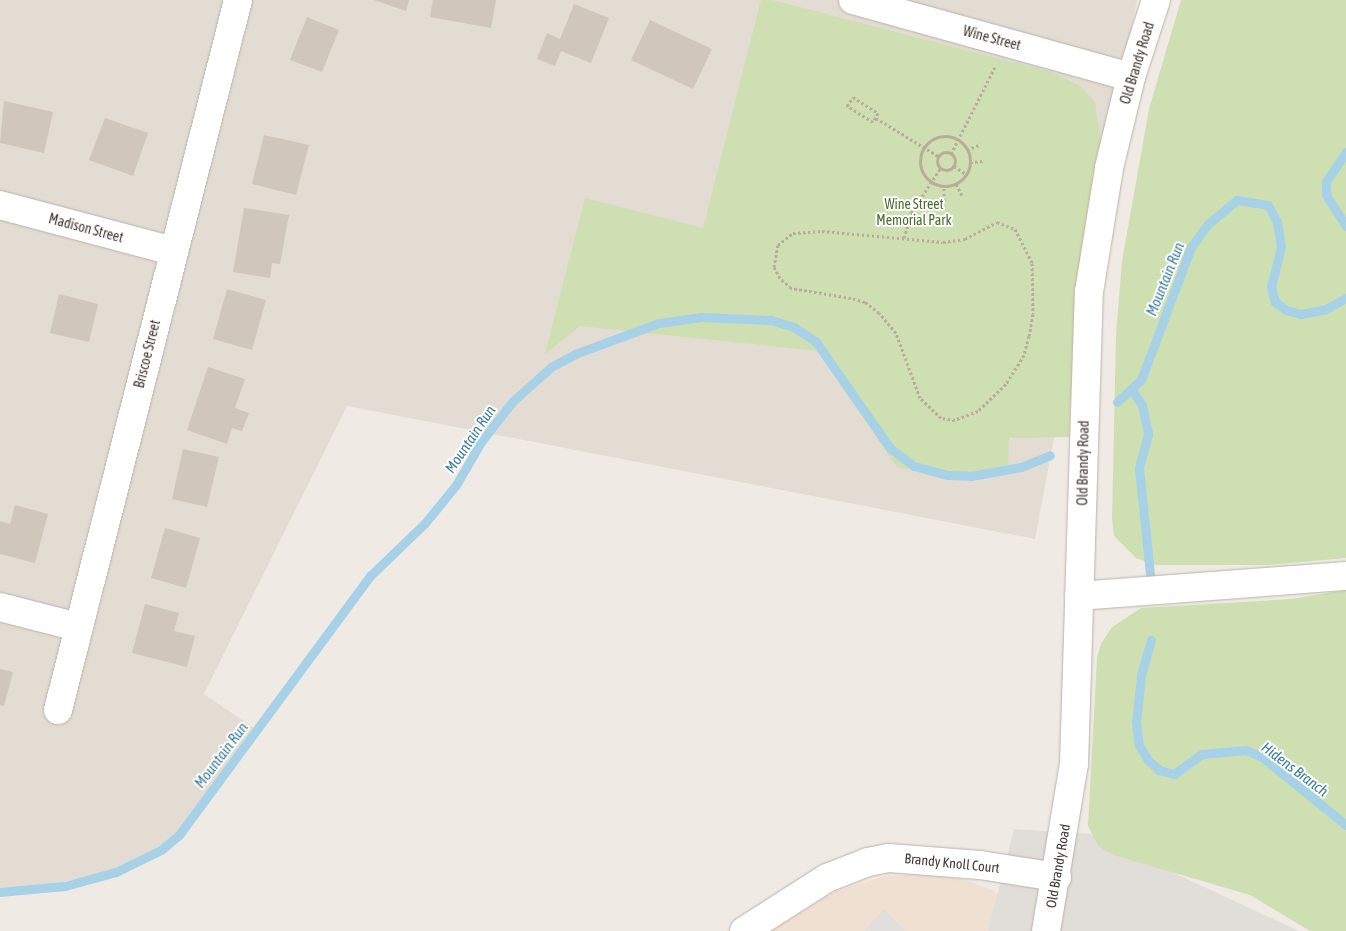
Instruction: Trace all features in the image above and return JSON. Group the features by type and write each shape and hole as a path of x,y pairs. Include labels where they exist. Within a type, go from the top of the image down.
{"street":[{"name":"Briscoe Street","path":"58,710 238,0"},
{"name":"Wine Street","path":"853,0 1131,77"},
{"name":"Old Brandy Road","path":"1046,931 1057,877 1074,764 1089,292 1107,176 1131,77 1156,0"},
{"name":"Madison Street","path":"0,205 173,251"},
{"path":"1079,596 1346,576"},
{"path":"0,607 78,627"},
{"name":"Brandy Knoll Court","path":"744,931 827,878 868,862 889,858 980,864 1057,877"}],"path":[{"path":"952,154 998,62"},
{"path":"852,97 878,113 876,118 873,122 847,106 852,97"},
{"path":"876,118 938,156"},
{"path":"942,137 959,141 967,150 970,162 966,174 956,184 944,186 932,182 921,166 924,148 942,137"},
{"path":"967,150 981,144"},
{"path":"942,152 952,154 955,159 954,166 947,170 940,169 936,163 938,156 942,152"},
{"path":"970,162 984,161"},
{"path":"954,166 966,174"},
{"path":"904,238 911,213 940,169"},
{"path":"956,184 963,196"},
{"path":"944,186 944,202"},
{"path":"1000,222 1016,229 1028,253 1033,272 1033,314 1024,355 1006,384 967,417 945,420 926,404 913,382 896,333 874,309 851,298 791,288 780,278 774,267 778,245 794,233 822,231 904,238 957,241 1000,222"}],"shaded area":[{"path":"0,0 1137,0 1035,539 347,406 204,694 257,730 169,843 116,872 10,892 0,891"},
{"path":"1014,829 1090,834 1299,931 988,931"},
{"path":"923,874 962,879 992,890 1000,896 1024,931 770,931 836,891 882,877"},
{"path":"884,909 905,931 864,931"}],"green space":[{"name":"Wine Street Memorial Park","path":"761,0 772,0 1051,72 1080,86 1095,102 1100,138 1076,284 1069,437 1009,438 1008,466 968,479 897,467 818,351 580,326 545,354 585,198 703,228"},
{"path":"1181,0 1346,0 1346,558 1268,565 1156,565 1136,558 1114,536 1112,519 1116,335 1122,261 1149,109"},
{"path":"1346,590 1346,931 1310,931 1250,895 1117,856 1099,847 1088,826 1097,658 1101,644 1112,627 1141,608 1291,599"}],"building":[{"path":"374,0 409,0 406,11"},
{"path":"433,0 496,0 491,28 430,17"},
{"path":"574,4 609,18 591,63 561,51 555,66 537,59 547,33 560,39"},
{"path":"307,17 339,30 322,72 290,60"},
{"path":"650,20 712,49 693,89 631,60"},
{"path":"4,101 53,112 44,153 0,143"},
{"path":"105,118 148,133 133,176 89,160"},
{"path":"264,135 309,145 296,195 252,184"},
{"path":"244,208 289,215 280,264 272,263 270,278 233,272"},
{"path":"227,289 266,300 252,350 213,339"},
{"path":"59,294 98,304 89,342 50,333"},
{"path":"208,367 245,379 235,408 249,413 242,431 232,428 227,444 187,430"},
{"path":"183,449 219,457 207,507 172,499"},
{"path":"15,505 48,514 35,563 0,554 0,521 10,524"},
{"path":"165,528 200,538 186,588 151,578"},
{"path":"145,604 179,613 174,631 195,636 187,667 132,653"},
{"path":"0,669 13,672 4,706 0,705"}],"waterway":[{"name":"Mountain Run","path":"1346,152 1326,182 1326,195 1346,226"},
{"name":"Mountain Run","path":"1117,402 1141,380 1191,247 1208,224 1237,200 1268,205 1277,222 1281,247 1271,287 1275,302 1286,310 1301,314 1326,309 1346,298"},
{"name":"Mountain Run","path":"0,892 65,886 116,872 161,850 179,835 371,575 425,523 456,485 481,442 512,402 551,367 575,354 659,323 701,317 771,320 794,327 816,342 890,448 914,466 947,475 971,476 1021,467 1050,455"},
{"name":"Hidens Branch","path":"1132,390 1142,405 1148,434 1139,468 1150,575"},
{"name":"Hidens Branch","path":"1151,640 1141,676 1136,722 1139,745 1148,760 1159,770 1174,774 1202,754 1246,750 1262,757 1346,825"}]}
